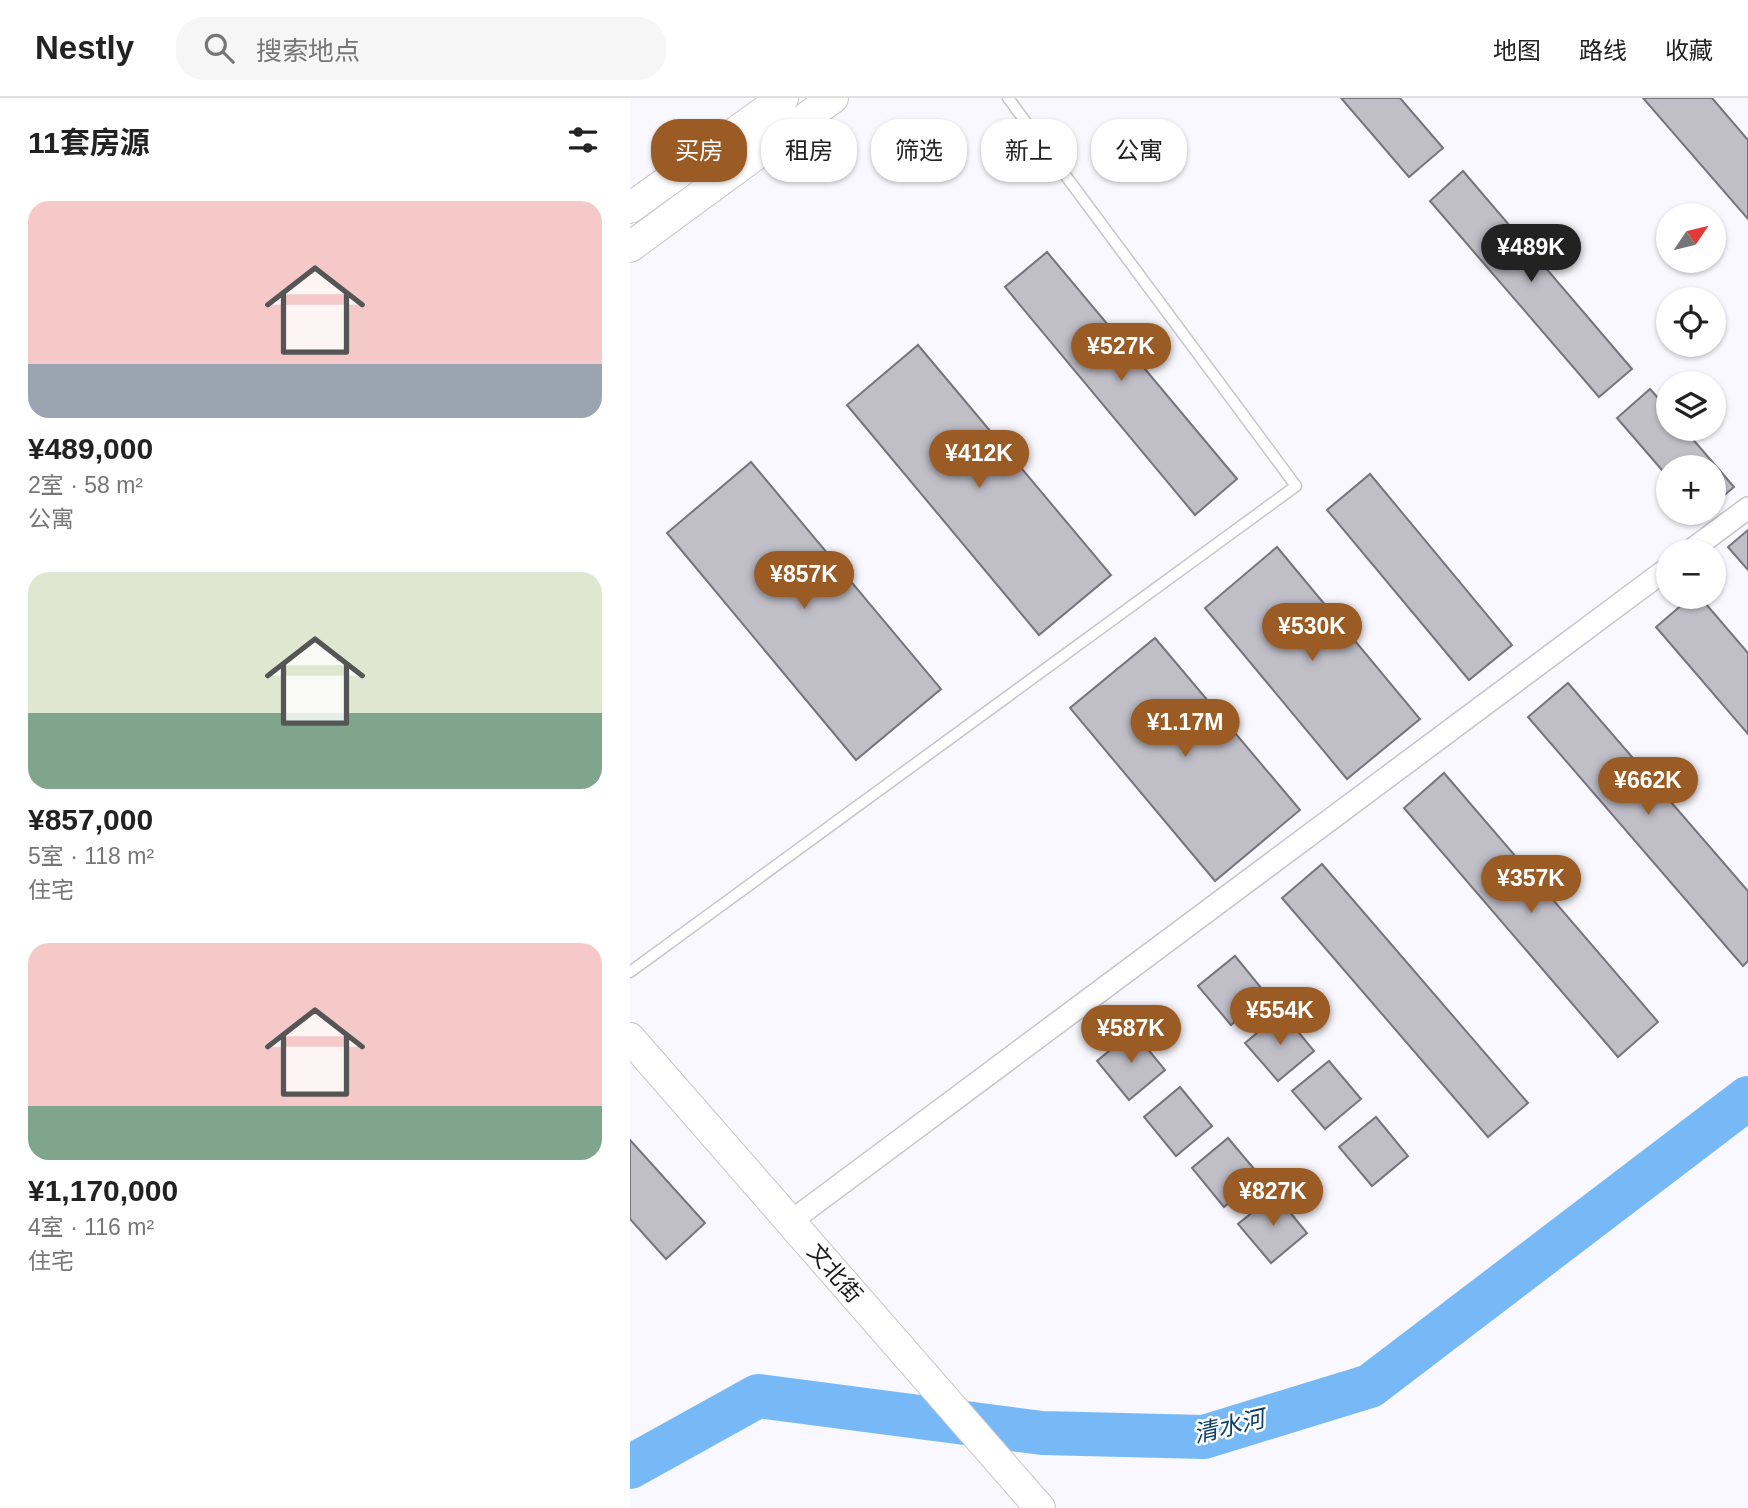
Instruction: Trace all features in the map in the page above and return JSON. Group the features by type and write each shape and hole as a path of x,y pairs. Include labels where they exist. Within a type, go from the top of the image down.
{"street":[{"path":"630,208 783,98"},
{"path":"630,247 833,98"},
{"path":"1706,539 1748,508"},
{"path":"790,1222 1656,577"},
{"name":"文北街","path":"630,1038 1033,1500"}],"lane":[{"path":"630,972 1296,486 1008,98"}],"building":[{"path":"1341,98 1400,98 1443,148 1409,177"},
{"path":"1643,98 1712,98 1748,140 1748,219"},
{"path":"1463,171 1632,369 1599,397 1430,201"},
{"path":"1047,252 1237,479 1195,515 1005,287"},
{"path":"918,345 1111,575 1039,635 847,405"},
{"path":"1650,389 1656,396 1656,441 1694,441 1706,455 1656,455 1656,463 1617,418"},
{"path":"751,462 941,689 856,760 667,533"},
{"path":"1370,474 1512,645 1469,680 1327,510"},
{"path":"1726,478 1734,487 1726,494"},
{"path":"1748,530 1748,570 1728,547"},
{"path":"1277,547 1420,719 1347,779 1205,608"},
{"path":"1677,609 1710,609 1748,653 1748,734 1656,627"},
{"path":"1155,638 1300,810 1215,881 1070,708"},
{"path":"1568,683 1748,891 1748,961 1743,966 1528,717"},
{"path":"1444,773 1658,1022 1618,1057 1404,808"},
{"path":"1322,864 1528,1103 1488,1137 1282,898"},
{"path":"1235,956 1267,995 1231,1025 1198,986"},
{"path":"1282,1012 1314,1051 1278,1081 1245,1043"},
{"path":"1133,1031 1165,1070 1129,1100 1097,1061"},
{"path":"1329,1061 1361,1099 1325,1129 1292,1091"},
{"path":"1180,1087 1212,1126 1176,1156 1144,1117"},
{"path":"1376,1117 1408,1156 1372,1186 1339,1147"},
{"path":"1228,1138 1260,1176 1224,1207 1192,1168"},
{"path":"630,1140 705,1223 666,1259 630,1219"},
{"path":"1275,1194 1307,1233 1271,1263 1238,1224"}],"waterway":[{"name":"清水河","path":"630,1467 758,1396 1042,1433 1204,1437 1370,1386 1748,1098"}]}
